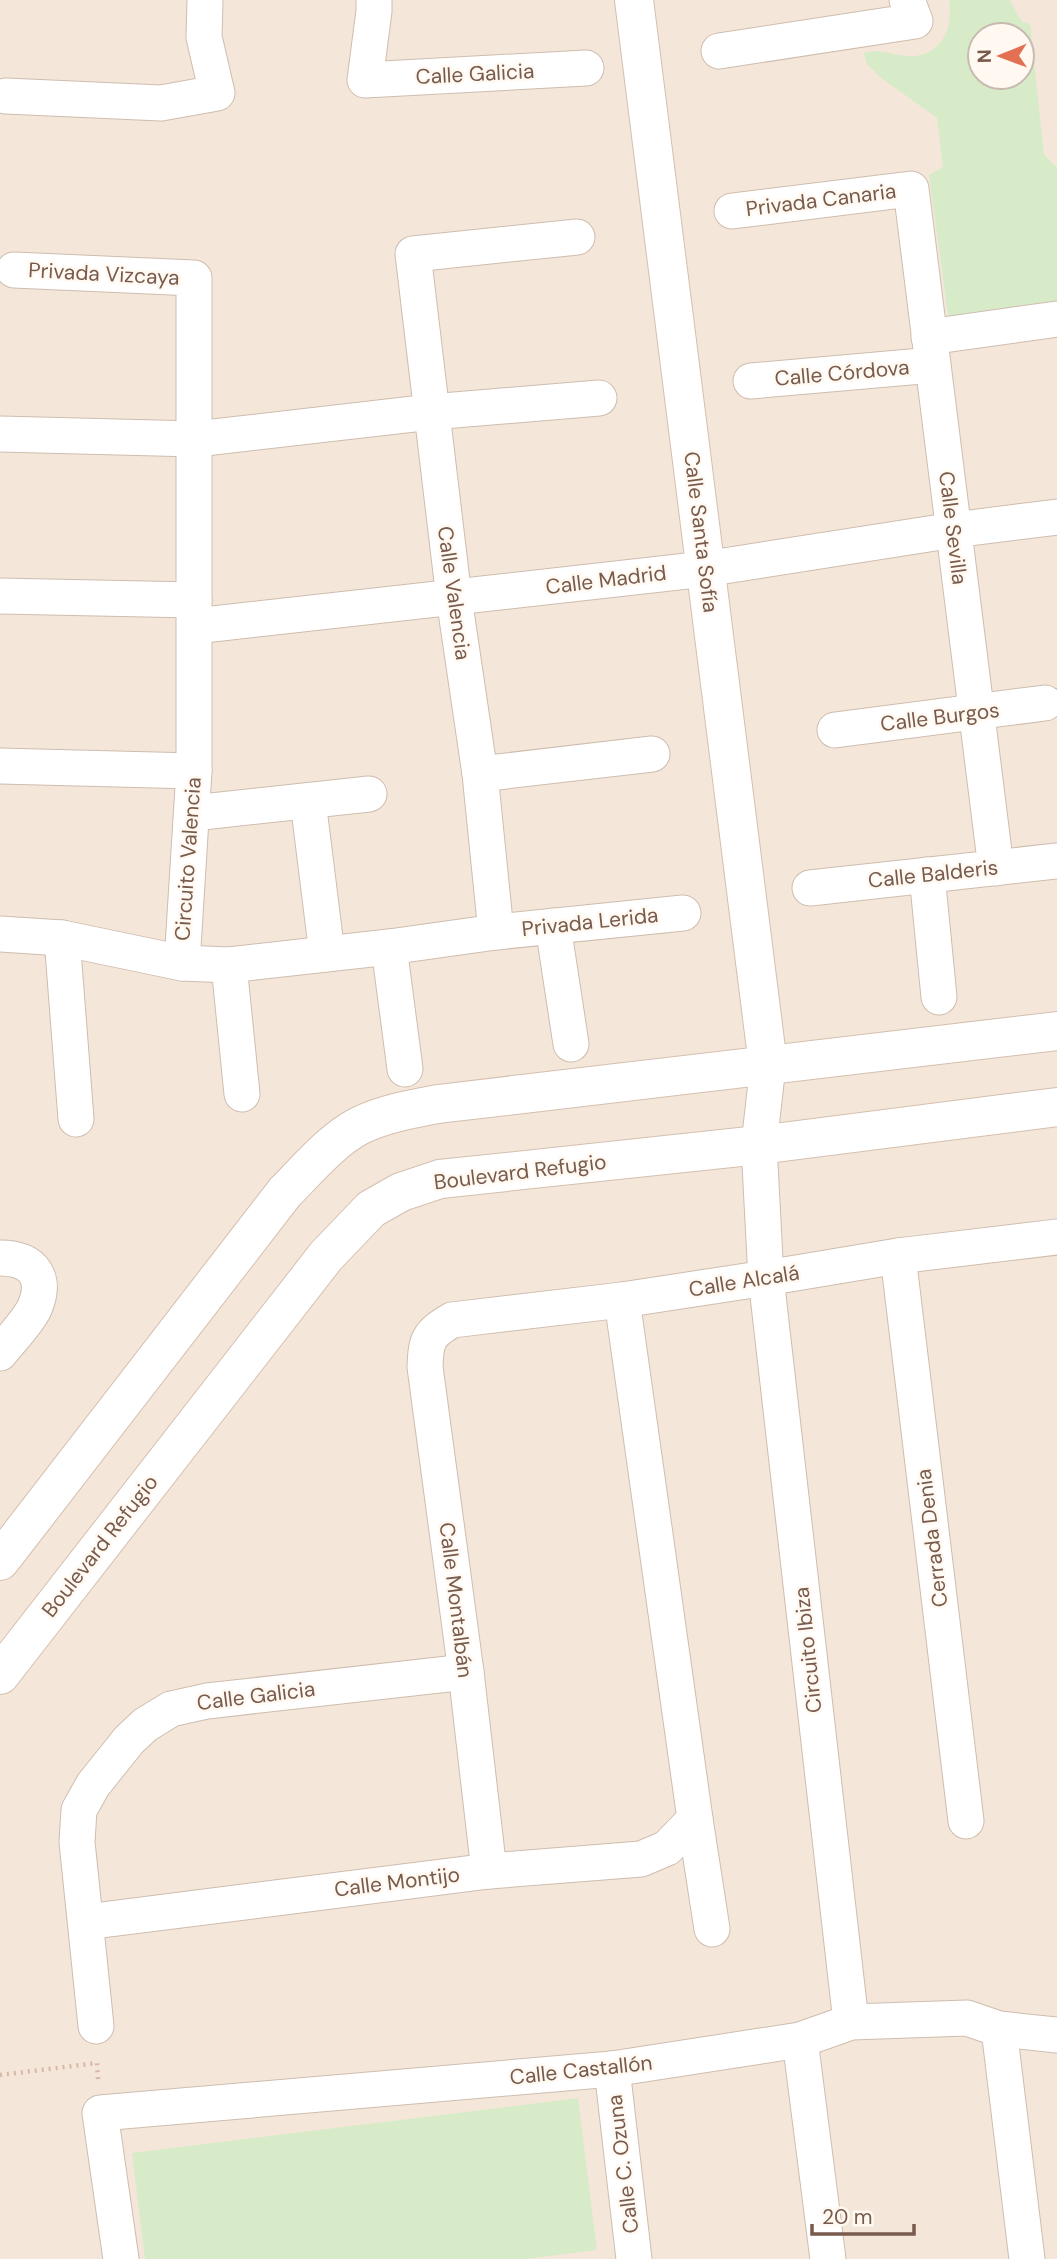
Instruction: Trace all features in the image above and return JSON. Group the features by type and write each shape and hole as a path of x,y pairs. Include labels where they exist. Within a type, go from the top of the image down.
{"street":[{"path":"6,96 161,103 217,93 204,37 205,0"},
{"name":"Calle Galicia","path":"374,0 365,80 586,68"},
{"name":"Calle Santa Sofía","path":"634,0 768,1065"},
{"path":"719,51 911,11"},
{"name":"Privada Canaria","path":"732,211 911,189"},
{"name":"Calle Sevilla","path":"911,189 996,868"},
{"name":"Calle Valencia","path":"496,932 480,774 454,597 413,254 577,237"},
{"name":"Privada Vizcaya","path":"14,270 194,278"},
{"name":"Circuito Valencia","path":"194,278 194,771 181,963 229,965 496,932"},
{"name":"Calle Córdova","path":"751,381 931,351 1057,319"},
{"path":"0,434 196,439 431,412 598,398"},
{"name":"Calle Madrid","path":"0,596 195,613 454,597 705,569 954,530 1057,517"},
{"name":"Calle Burgos","path":"835,730 1045,703"},
{"path":"480,774 652,754"},
{"path":"0,766 194,771"},
{"path":"193,813 369,794"},
{"path":"308,801 327,954"},
{"name":"Calle Balderis","path":"810,888 1057,862"},
{"path":"927,875 939,997"},
{"name":"Privada Lerida","path":"496,932 683,913"},
{"path":"553,926 571,1044"},
{"path":"0,934 62,938 181,963"},
{"path":"62,938 76,1119"},
{"path":"389,947 405,1069"},
{"path":"229,965 242,1094"},
{"path":"0,1561 285,1192 325,1153 357,1127 392,1114 438,1104 1057,1031"},
{"name":"Circuito Ibiza","path":"768,1065 759,1145 766,1279 850,2022"},
{"name":"Boulevard Refugio","path":"0,1675 326,1256 371,1209 401,1192 440,1180 759,1145 1057,1107"},
{"name":"Calle Alcalá","path":"434,1331 452,1320 622,1300 898,1256 1057,1237"},
{"name":"Cerrada Denia","path":"898,1256 966,1821"},
{"path":"0,1258 29,1264 35,1271 38,1290 33,1311 0,1353"},
{"path":"622,1300 712,1929"},
{"name":"Calle Montalbán","path":"434,1331 426,1346 425,1367 466,1672 489,1871"},
{"name":"Calle Galicia","path":"96,2026 77,1842 79,1810 93,1785 129,1740 145,1725 171,1709 207,1700 466,1672"},
{"name":"Calle Montijo","path":"86,1922 489,1871 641,1859 667,1847 695,1819"},
{"name":"Calle Castallón","path":"100,2113 612,2069 800,2040 850,2022 967,2018 999,2029 1057,2035"},
{"path":"999,2029 1027,2259"},
{"path":"800,2040 828,2259"},
{"name":"Calle C. Ozuna","path":"612,2069 635,2259"},
{"path":"100,2113 121,2259"}],"path":[{"path":"0,2076 97,2063 100,2113"}],"shaded area":[{"path":"0,0 1057,0 1057,2259 0,2259"}],"green space":[{"path":"949,0 1010,0 1021,21 966,21 966,91 1036,91 1036,80 1044,155 1057,167 1057,307 949,322 929,175 943,167 937,118 880,77 867,64 864,53 880,51 907,56 928,52 942,40 949,21"},
{"path":"578,2098 597,2250 526,2259 145,2259 132,2153"}]}
